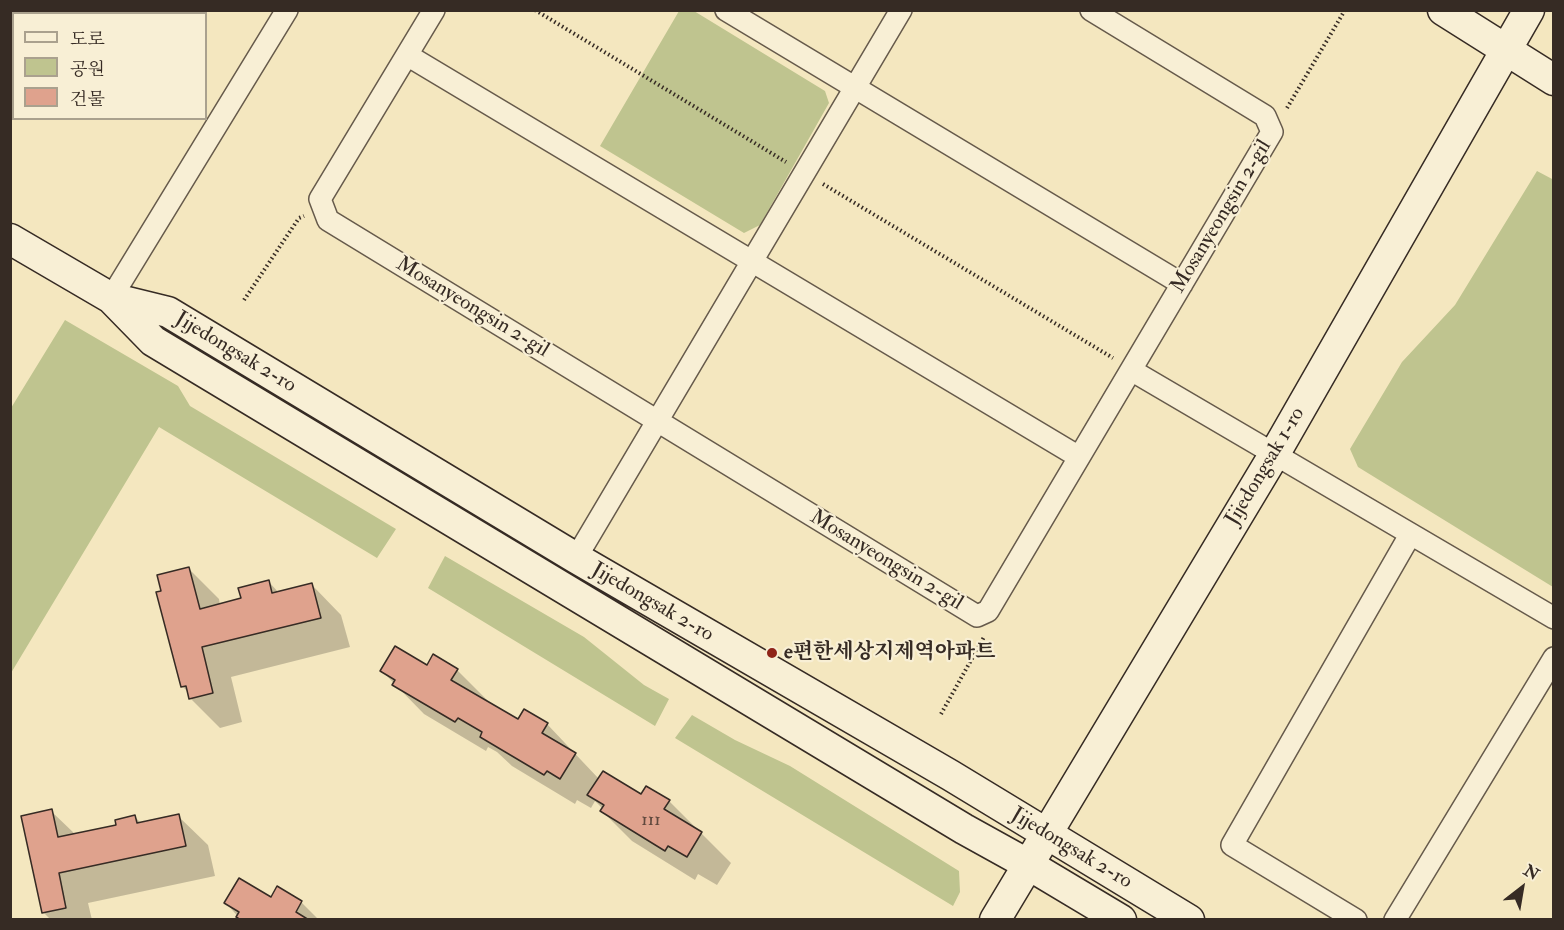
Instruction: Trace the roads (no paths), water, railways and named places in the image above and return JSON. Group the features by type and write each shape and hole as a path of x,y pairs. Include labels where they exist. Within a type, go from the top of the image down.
{"street":[{"path":"111,298 287,10"},
{"path":"434,10 407,55 1079,457"},
{"path":"726,10 1182,284"},
{"path":"576,558 901,10"},
{"name":"Mosanyeongsin 2-gil","path":"407,55 320,199 328,220 977,616 988,611 1272,132 1265,116 1091,10"},
{"path":"1443,10 1554,80"},
{"name":"Jijedongsak 1-ro","path":"995,920 1274,455 1529,10"},
{"path":"1541,10 1554,18"},
{"name":"Jijedongsak 2-ro","path":"10,239 111,298 153,341 964,830 1029,865 1121,920"},
{"name":"Jijedongsak 2-ro","path":"111,298 168,312 576,558 1047,834 1189,920"},
{"path":"1131,370 1554,618"},
{"path":"1356,920 1232,845 1410,535"},
{"path":"1395,920 1554,658"}],"place":[{"name":"e편한세상지제역아파트","path":"772,653"}]}
